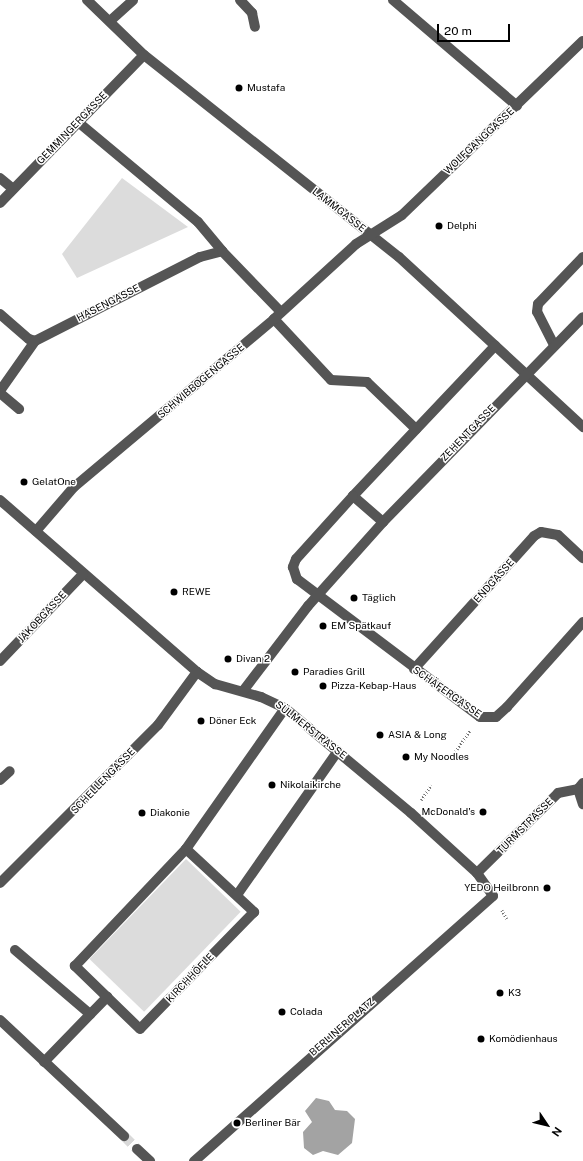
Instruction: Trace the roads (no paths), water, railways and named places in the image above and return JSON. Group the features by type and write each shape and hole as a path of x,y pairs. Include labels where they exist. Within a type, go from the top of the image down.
{"street":[{"name":"LAMMGASSE","path":"87,0 144,55 370,234 583,427"},
{"path":"110,21 133,0"},
{"path":"240,0 252,13 254,27"},
{"path":"392,0 516,106"},
{"name":"WOLFGANGGASSE","path":"370,234 402,215 583,41"},
{"name":"GEMMINGERGASSE","path":"0,203 144,55"},
{"path":"78,122 198,222 331,380 367,382 416,429"},
{"path":"0,178 13,189"},
{"name":"SCHWIBBOGENGASSE","path":"36,531 74,487 277,316 370,234"},
{"name":"HASENGASSE","path":"35,340 200,257 222,251"},
{"path":"554,345 537,312 538,304 541,296 583,257"},
{"path":"0,314 28,339 35,340 0,392 19,409"},
{"name":"ZEHENTGASSE","path":"242,691 317,595 382,522 525,373 583,317"},
{"path":"317,595 297,579 294,566 296,559 353,496 495,346"},
{"path":"353,496 382,522"},
{"name":"SÜLMERSTRASSE","path":"0,500 197,672 216,684 242,691 285,708 338,751 477,873 493,896"},
{"name":"ENDGASSE","path":"414,669 534,536 541,532 558,535 583,558"},
{"name":"JAKOBGASSE","path":"2,660 83,574"},
{"name":"SCHÄFERGASSE","path":"317,595 414,669 480,717 487,719 501,712 583,622"},
{"name":"SCHELLENGASSE","path":"0,883 158,725 197,672"},
{"name":"KIRCHHÖFLE","path":"186,849 254,912 140,1029 75,966 186,849 285,708"},
{"path":"237,895 338,751"},
{"path":"0,780 10,771"},
{"name":"TURMSTRASSE","path":"477,873 558,793 580,786 583,804"},
{"name":"BERLINER PLATZ","path":"194,1161 493,896"},
{"path":"15,950 90,1014"},
{"path":"44,1062 107,997"},
{"path":"0,1020 124,1135"},
{"path":"137,1148 150,1161"}],"tunnel":[{"path":"124,1136 137,1149"}],"place":[{"name":"Mustafa","path":"239,88"},
{"name":"Delphi","path":"439,226"},
{"name":"GelatOne","path":"24,482"},
{"name":"REWE","path":"174,592"},
{"name":"Täglich","path":"354,598"},
{"name":"EM Spätkauf","path":"323,626"},
{"name":"Divan 2","path":"228,659"},
{"name":"Paradies Grill","path":"295,672"},
{"name":"Pizza-Kebap-Haus","path":"323,686"},
{"name":"Döner Eck","path":"201,721"},
{"name":"ASIA & Long","path":"380,735"},
{"name":"My Noodles","path":"406,757"},
{"name":"Nikolaikirche","path":"272,785"},
{"name":"McDonald's","path":"483,812"},
{"name":"Diakonie","path":"142,813"},
{"name":"YEDO Heilbronn","path":"547,888"},
{"name":"K3","path":"500,993"},
{"name":"Colada","path":"282,1012"},
{"name":"Komödienhaus","path":"481,1039"},
{"name":"Berliner Bär","path":"237,1123"}]}
